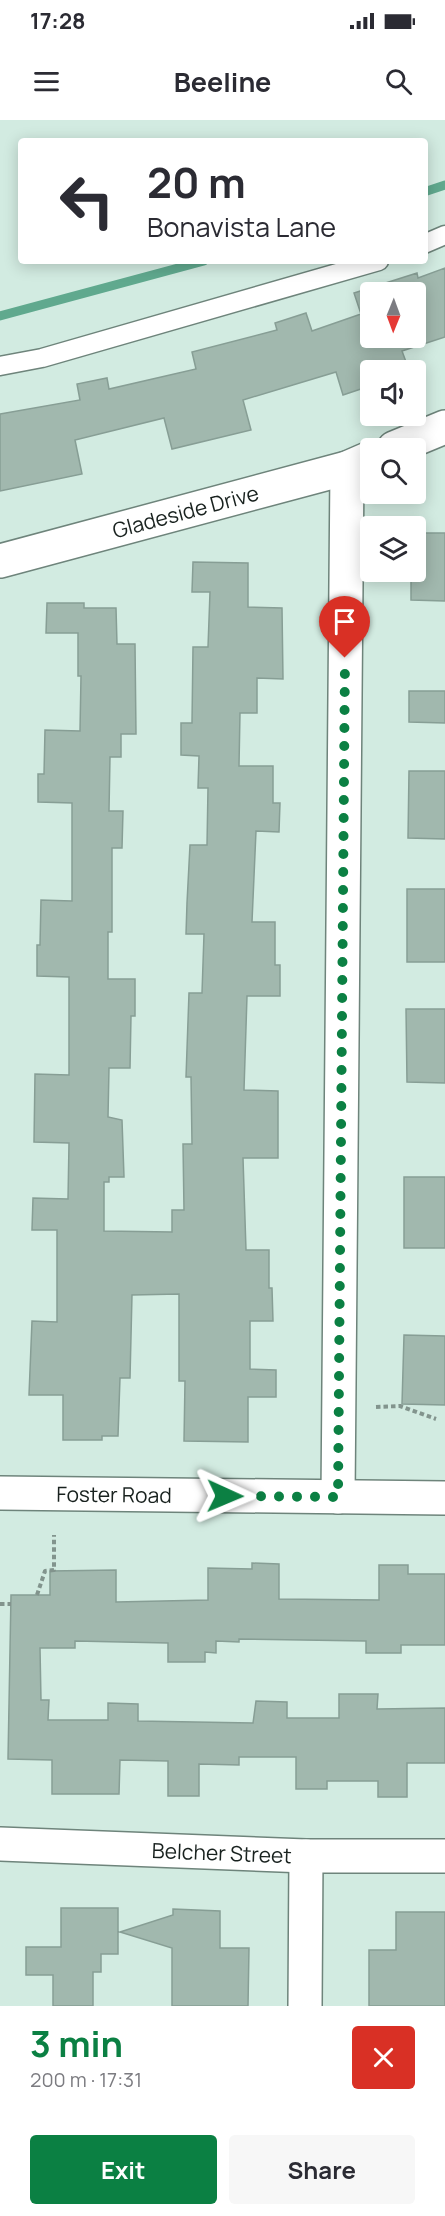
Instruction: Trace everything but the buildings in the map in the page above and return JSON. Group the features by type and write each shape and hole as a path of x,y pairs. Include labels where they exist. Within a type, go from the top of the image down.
{"street":[{"path":"418,438 445,427"},
{"path":"338,1497 359,463"},
{"name":"Gladeside Drive","path":"0,561 359,463"},
{"name":"Foster Road","path":"0,1493 445,1498"},
{"name":"Belcher Street","path":"0,1844 306,1856 445,1856"},
{"path":"305,2006 306,1856"}],"lane":[{"path":"428,242 445,234"},
{"path":"0,366 42,358 369,264"}],"path":[{"path":"376,1407 400,1406 436,1419"},
{"path":"37,1595 45,1571 54,1570 54,1535"},
{"path":"0,1604 11,1604"}],"waterway":[{"path":"428,191 445,185"},
{"path":"0,316 193,264"}],"route":[{"path":"225,1496 338,1497 345,658"}]}
